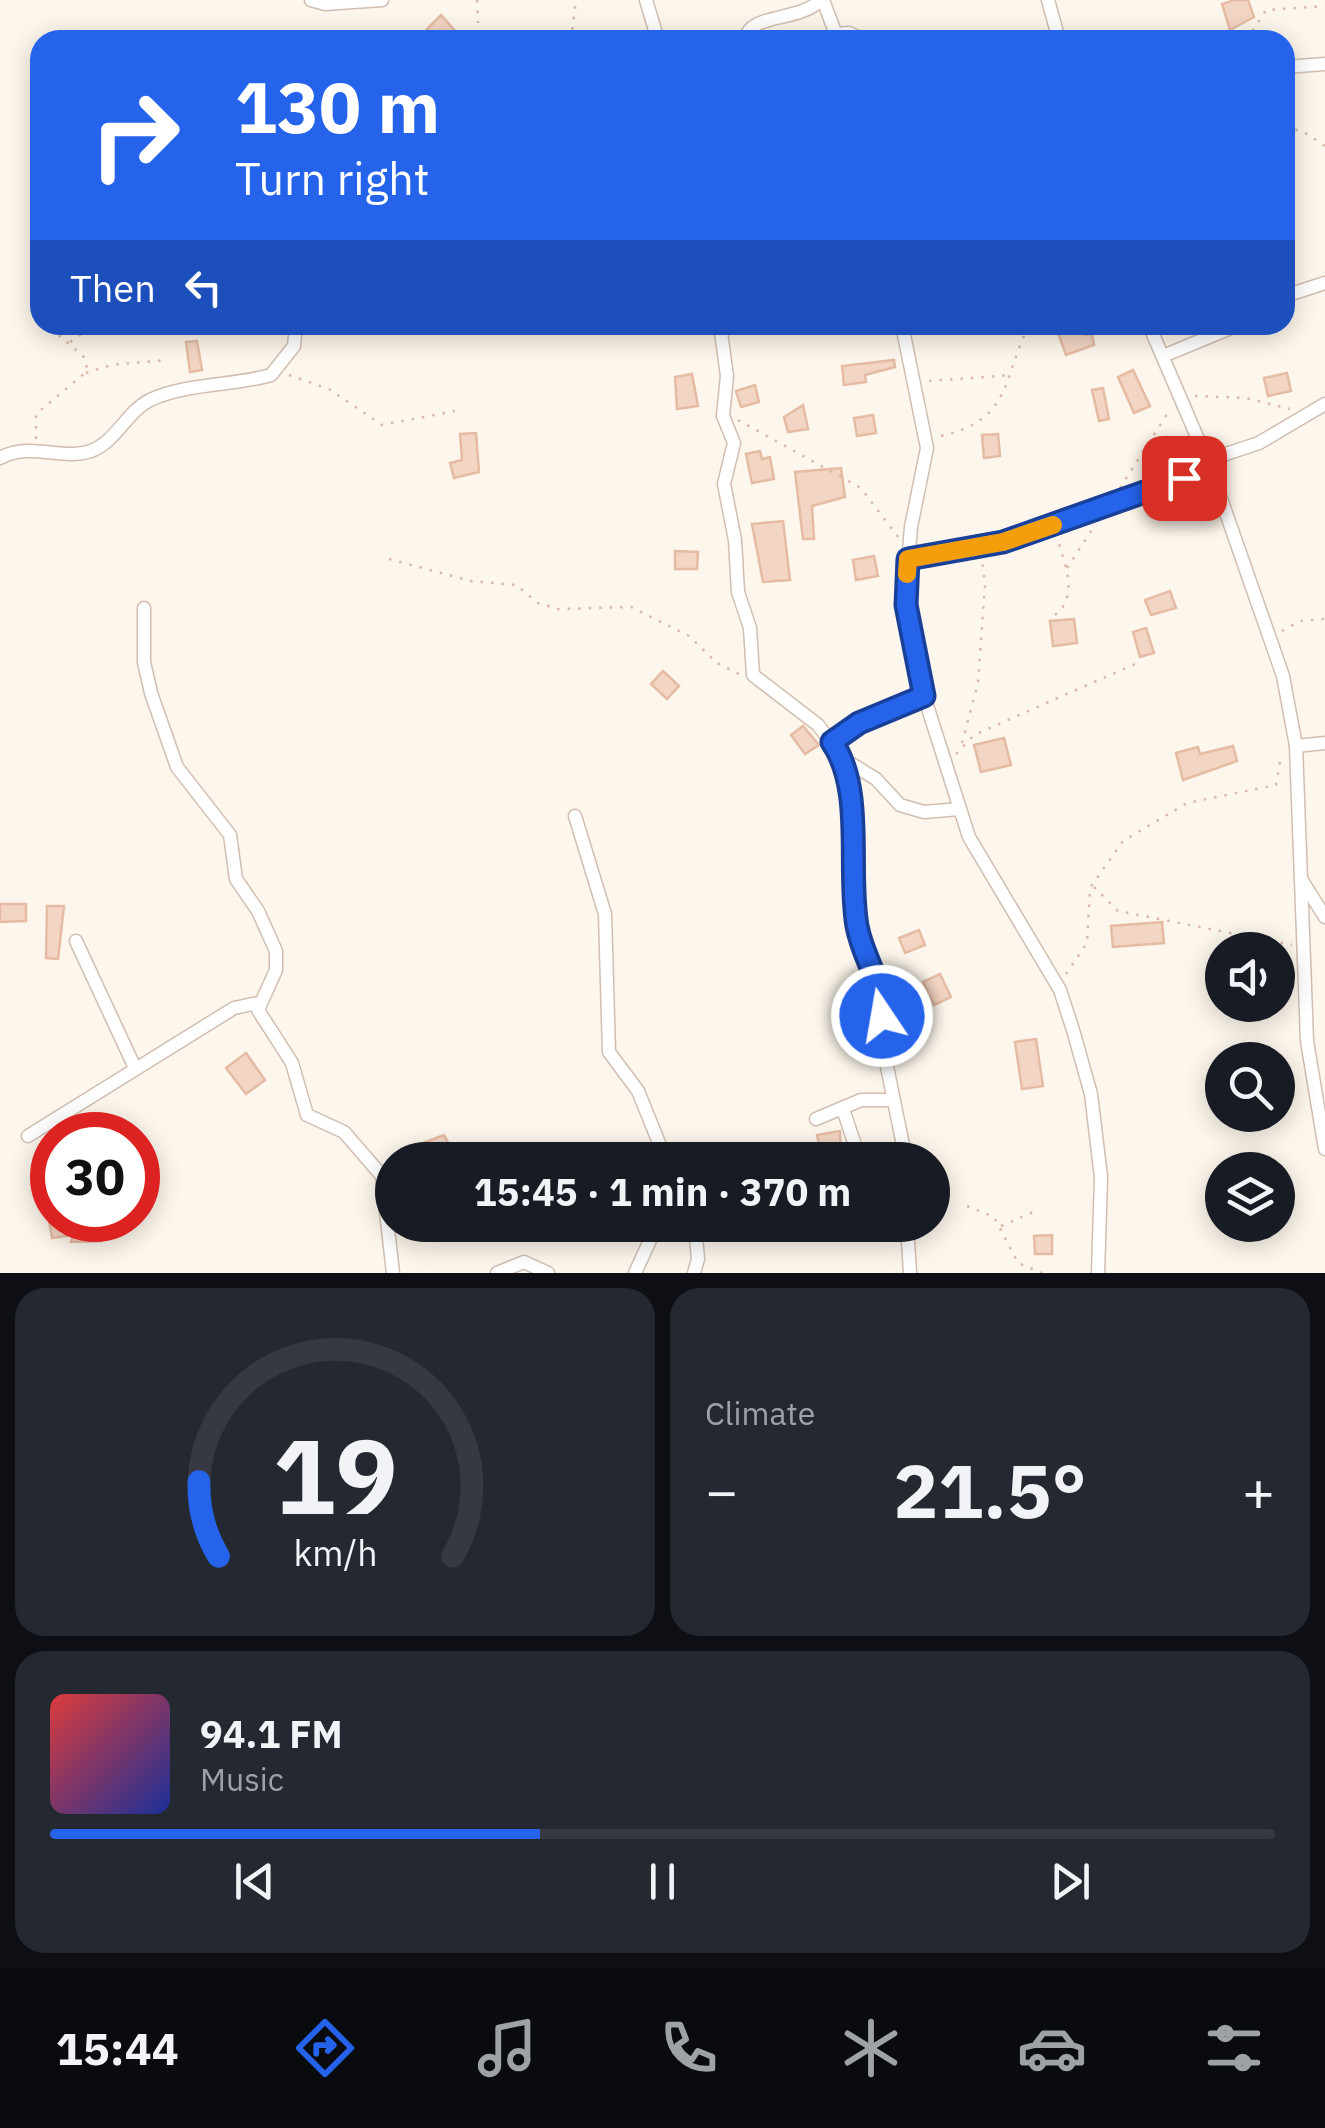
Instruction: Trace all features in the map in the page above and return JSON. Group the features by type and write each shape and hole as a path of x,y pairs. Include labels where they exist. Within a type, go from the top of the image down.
{"street":[{"path":"311,0 382,0"},
{"path":"646,0 655,30"},
{"path":"749,30 762,20 801,15 822,0 834,30"},
{"path":"1048,0 1056,30"},
{"path":"1295,67 1325,64"},
{"path":"1295,293 1325,284"},
{"path":"0,458 20,450 88,452 100,447 143,404 156,398 273,374 294,346 295,335"},
{"path":"721,335 727,376 723,412 734,442 724,480 735,540 738,592 750,628 751,670 759,683 804,712 845,760 872,776 907,808 924,812 960,809"},
{"path":"905,335 926,439 909,553 906,605 924,696 960,809 991,877 1060,990 1091,1094 1101,1177 1098,1273"},
{"path":"1154,335 1210,467 1272,638 1292,722 1307,1041 1325,1149"},
{"path":"1163,356 1214,335"},
{"path":"909,553 982,546 1109,506 1210,467 1222,456 1260,443 1325,404"},
{"path":"144,608 144,662 178,767 230,835 236,880 276,952 276,970 258,1004 262,1018 292,1063 307,1114 344,1132 382,1176 394,1273"},
{"path":"832,742 859,723 924,696"},
{"path":"1296,746 1325,743"},
{"path":"845,760 852,804 854,908 860,942 880,984 881,1037 902,1142"},
{"path":"575,816 605,914 608,1052 638,1091 659,1142"},
{"path":"1300,877 1325,917"},
{"path":"76,941 135,1068"},
{"path":"28,1136 78,1109 135,1068 234,1008 258,1004"},
{"path":"816,1120 861,1100 894,1100"},
{"path":"843,1108 854,1142"},
{"path":"635,1273 649,1242"},
{"path":"694,1273 698,1259 696,1242"},
{"path":"908,1242 910,1273"},
{"path":"497,1273 524,1262 548,1273"}],"path":[{"path":"477,0 478,23"},
{"path":"573,30 576,0"},
{"path":"1254,30 1266,10 1325,6"},
{"path":"1295,130 1325,146"},
{"path":"59,335 86,360 84,373"},
{"path":"70,344 81,335"},
{"path":"926,439 983,422 1012,374 1026,335"},
{"path":"39,450 34,429 36,414 84,373 111,365 168,360"},
{"path":"273,374 290,375 329,389 382,425 456,411"},
{"path":"917,382 1012,374"},
{"path":"1066,570 1109,506 1128,468 1182,396 1246,398 1312,413"},
{"path":"723,412 860,488 909,553"},
{"path":"1054,524 1066,570 1068,600 1055,616"},
{"path":"949,769 962,744 978,684 985,584 982,546"},
{"path":"388,559 471,581 518,586 550,608 631,606 689,636 724,667 759,683"},
{"path":"1272,638 1300,621 1325,619"},
{"path":"962,744 1135,664"},
{"path":"1060,990 1070,964 1087,942 1092,885 1123,841 1166,812 1202,799 1277,784 1292,722"},
{"path":"1092,885 1118,912 1303,948"},
{"path":"967,1206 989,1214 1018,1264 1042,1273"},
{"path":"1000,1227 1038,1210"}],"building":[{"path":"1248,0 1254,17 1230,30 1222,4"},
{"path":"441,15 454,30 428,30"},
{"path":"1059,335 1092,335 1094,345 1066,355"},
{"path":"197,341 202,370 190,372 186,342"},
{"path":"894,360 895,367 865,375 866,382 844,385 842,366"},
{"path":"1133,370 1150,406 1134,413 1118,377"},
{"path":"1287,373 1291,391 1268,396 1264,378"},
{"path":"692,374 698,406 677,409 675,377"},
{"path":"755,385 759,402 741,407 736,391"},
{"path":"1103,388 1109,419 1099,421 1092,390"},
{"path":"803,405 808,429 788,432 784,417"},
{"path":"873,415 876,433 857,436 854,418"},
{"path":"476,433 479,472 454,478 450,463 462,460 460,434"},
{"path":"998,434 1000,456 984,458 982,435"},
{"path":"760,451 762,459 770,457 774,479 752,483 746,454"},
{"path":"841,468 845,497 812,506 814,539 803,539 795,472"},
{"path":"783,521 790,580 763,582 752,524"},
{"path":"675,551 698,552 697,569 675,569"},
{"path":"874,556 878,576 856,580 853,560"},
{"path":"1170,591 1176,608 1151,615 1145,600"},
{"path":"1074,619 1077,643 1053,646 1050,621"},
{"path":"1146,628 1154,653 1140,657 1133,632"},
{"path":"663,671 679,686 667,699 651,684"},
{"path":"803,726 819,745 805,754 791,735"},
{"path":"1004,738 1011,765 981,772 974,745"},
{"path":"1233,746 1237,761 1183,780 1176,753 1198,747 1200,754"},
{"path":"0,904 26,904 26,921 0,922"},
{"path":"47,906 64,906 58,959 46,958"},
{"path":"1162,922 1164,943 1113,947 1111,926"},
{"path":"919,930 925,945 905,953 899,938"},
{"path":"940,974 951,997 934,1005 923,982"},
{"path":"1036,1039 1043,1086 1022,1089 1015,1042"},
{"path":"246,1053 265,1080 246,1094 226,1068"},
{"path":"840,1131 840,1142 818,1142 817,1135"},
{"path":"444,1135 448,1142 426,1142"},
{"path":"1052,1235 1052,1254 1035,1254 1034,1236"}],"slow traffic":[{"path":"907,574 908,559 1003,542 1053,525"}],"route":[{"path":"882,1016 880,984 860,942 854,908 850,868 852,804 845,760 832,742 859,723 924,696 906,605 908,559 1003,542 1184,478"}]}
